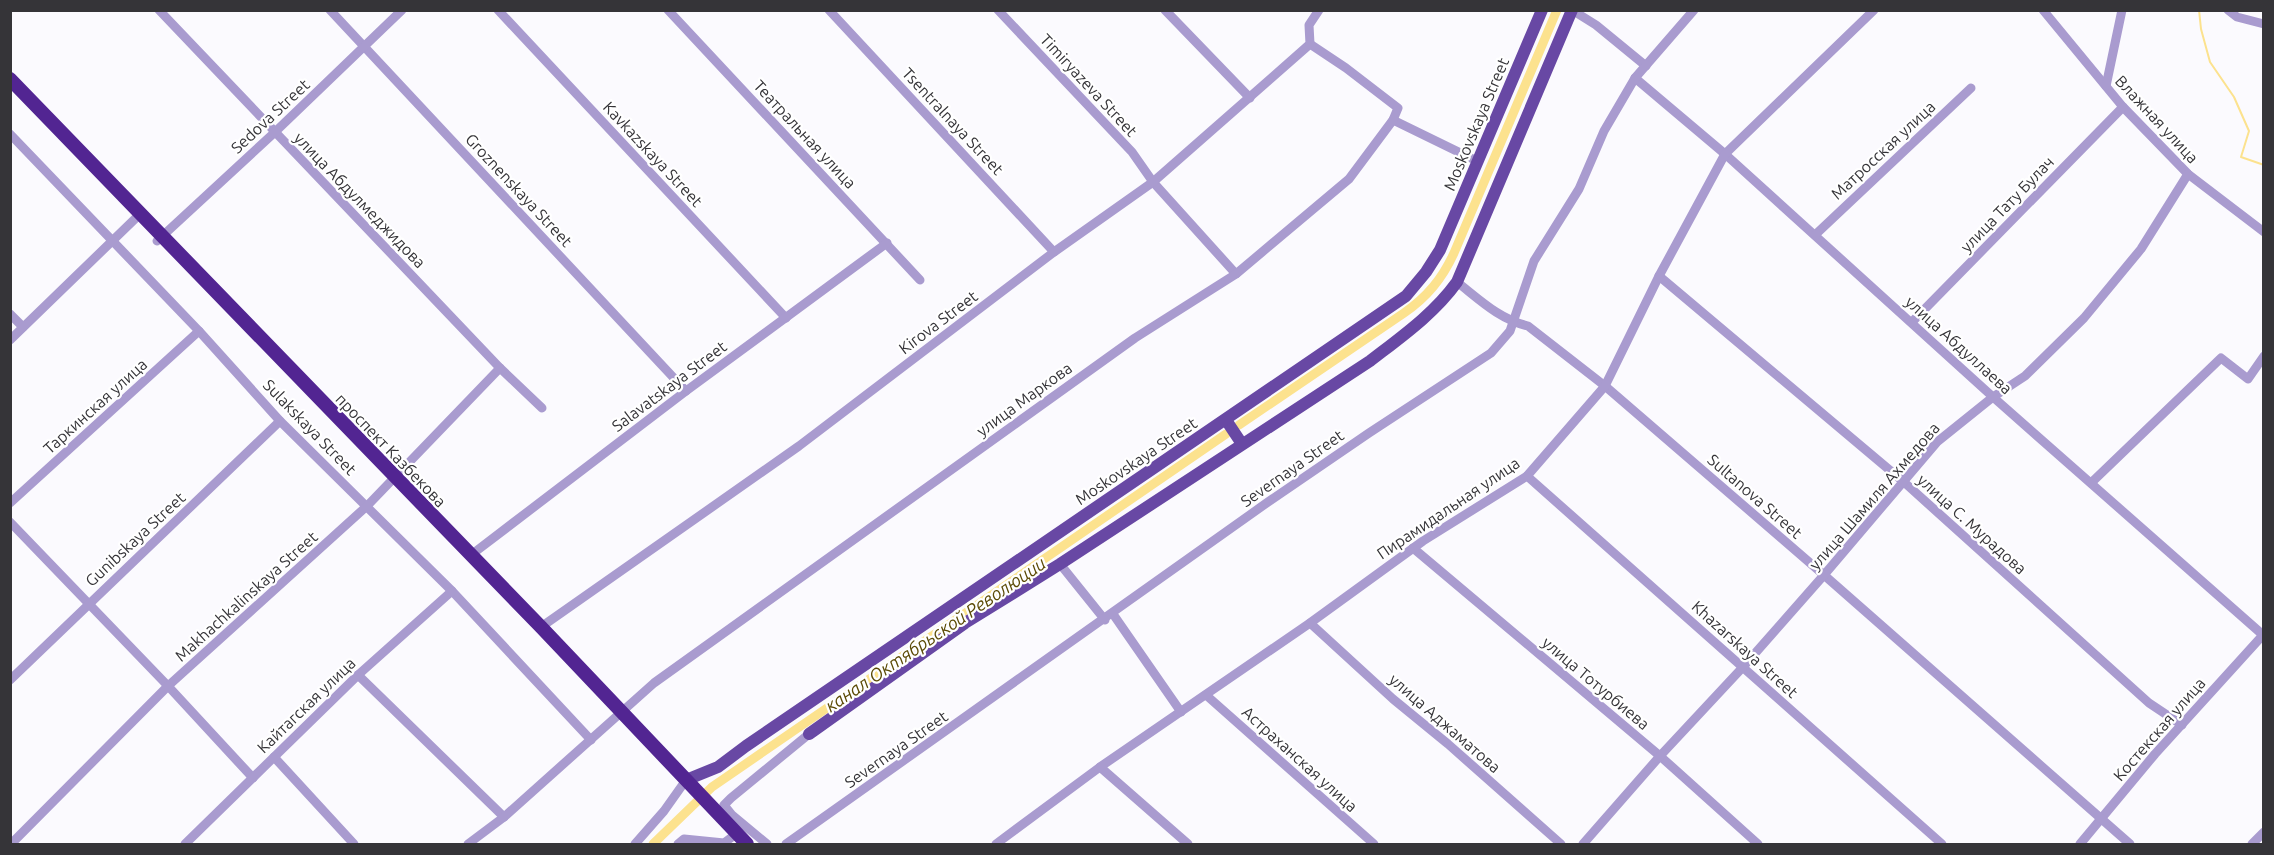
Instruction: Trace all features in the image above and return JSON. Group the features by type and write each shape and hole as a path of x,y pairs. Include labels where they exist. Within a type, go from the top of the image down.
{"highway":[{"name":"проспект Казбекова","path":"10,79 160,239 688,787 734,839 747,844"},
{"name":"проспект Казбекова","path":"10,89 138,216"},
{"name":"проспект Казбекова","path":"392,479 541,627 619,715"}],"main road":[{"name":"Moskovskaya Street","path":"688,787 1406,296 1417,285 1440,250 1542,10"},
{"path":"809,734 965,623 1060,564 1370,361 1415,326 1457,282 1572,10"},
{"path":"1226,420 1242,444"}],"street":[{"name":"улица Абдулмеджидова","path":"159,10 500,368 542,408"},
{"name":"Groznenskaya Street","path":"330,10 686,391"},
{"name":"Sedova Street","path":"160,239 402,10"},
{"name":"Kavkazskaya Street","path":"498,10 786,318"},
{"name":"Театральная улица","path":"668,10 920,280"},
{"name":"Tsentralnaya Street","path":"829,10 1054,252"},
{"name":"Timiryazeva Street","path":"998,10 1132,152 1154,182 1236,274"},
{"path":"1165,10 1250,98"},
{"path":"1319,10 1309,25 1310,44 1398,108 1393,120 1477,161"},
{"path":"1572,10 1596,25 1646,66"},
{"name":"Severnaya Street","path":"786,844 1206,546 1491,353 1510,331 1534,261 1579,189 1604,131 1635,78 1694,10"},
{"name":"Пирамидальная улица","path":"1000,844 1100,767 1310,623 1413,548 1527,476 1605,386 1659,276 1725,154 1874,10"},
{"name":"Влажная улица","path":"2043,10 2123,107 2188,174 2264,232"},
{"path":"2106,86 2122,10"},
{"path":"2228,10 2237,17 2264,24"},
{"name":"Kirova Street","path":"541,627 799,446 1054,252 1154,182 1310,44"},
{"name":"улица Абдуллаева","path":"1635,78 1725,154 1993,397 2263,635"},
{"name":"Матросская улица","path":"1815,235 1971,88"},
{"name":"улица Тату Булач","path":"1912,322 2123,107"},
{"name":"улица Маркова","path":"468,844 504,817 654,683 1135,338 1236,274 1349,179 1393,120"},
{"name":"Sulakskaya Street","path":"10,134 199,331 280,421 452,591 591,740"},
{"name":"улица Шамиля Ахмедова","path":"1583,844 1660,756 1743,667 1905,483 1937,442 1993,397 2025,376 2084,318 2141,249 2188,174"},
{"path":"10,340 138,216"},
{"name":"Salavatskaya Street","path":"471,555 686,391 887,243"},
{"name":"улица С. Мурадова","path":"1659,276 1905,483 2149,703 2182,725"},
{"name":"Sultanova Street","path":"1457,282 1497,314 1528,326 1605,386 2130,844"},
{"path":"10,314 23,327"},
{"name":"Таркинская улица","path":"10,503 199,331"},
{"path":"2091,483 2221,358 2248,379 2264,356"},
{"name":"Makhachkalinskaya Street","path":"11,844 168,686 367,506 500,368"},
{"name":"Gunibskaya Street","path":"10,680 280,421"},
{"name":"Khazarskaya Street","path":"1527,476 1942,844"},
{"path":"10,522 253,778"},
{"name":"улица Тотурбиева","path":"1413,548 1660,756 1758,844"},
{"path":"1060,564 1109,617 1181,712"},
{"name":"Кайтагская улица","path":"188,843 358,675 452,591"},
{"name":"улица Аджаматова","path":"1310,623 1393,699 1448,744 1561,844"},
{"name":"Костекская улица","path":"2080,844 2263,635"},
{"path":"358,675 504,817"},
{"name":"Астраханская улица","path":"1206,695 1374,844"},
{"path":"767,844 724,806 809,734"},
{"path":"274,757 354,844"},
{"path":"1100,767 1188,844"},
{"path":"635,844 688,787"},
{"path":"2252,844 2264,832"},
{"path":"685,842 724,843 734,839"}],"waterway":[{"name":"канал Октябрьской Революции","path":"1239,425 1404,313 1420,301 1439,279 1454,253 1557,10"},
{"path":"2199,10 2201,29 2210,62 2234,97 2249,131 2241,157 2264,165"},
{"name":"канал Октябрьской Революции","path":"653,844 712,787 1226,434"}]}
